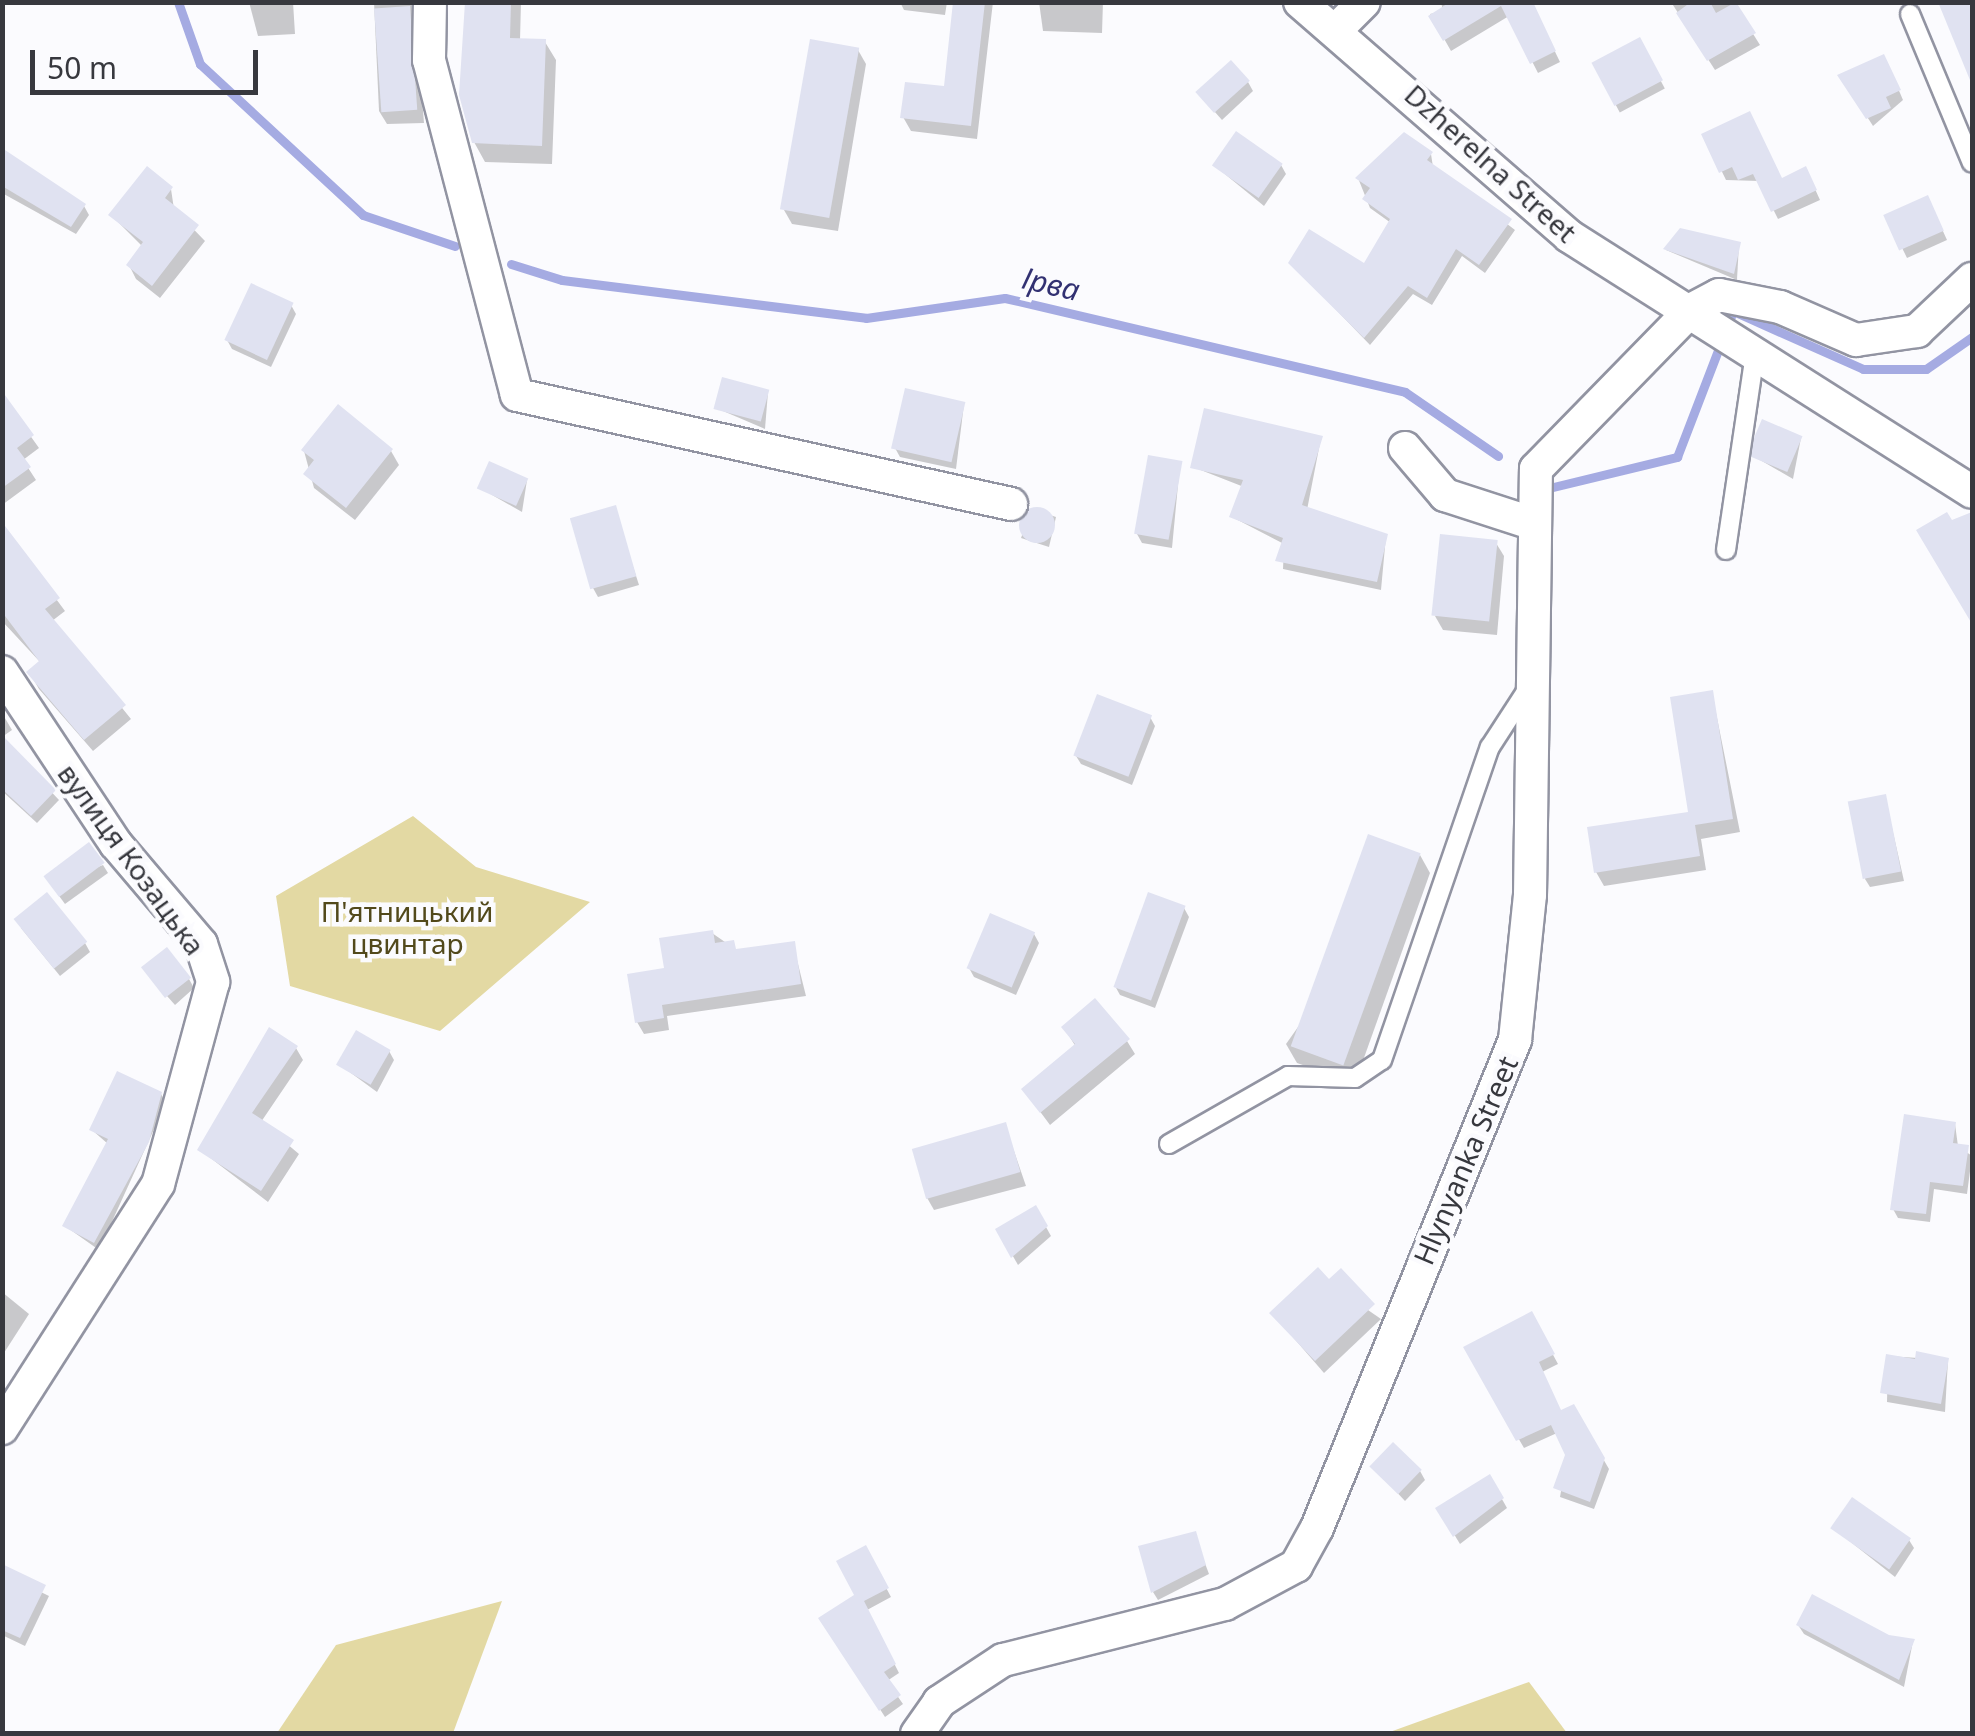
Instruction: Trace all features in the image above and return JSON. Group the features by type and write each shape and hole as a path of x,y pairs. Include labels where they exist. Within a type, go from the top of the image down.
{"street":[{"path":"430,2 429,60 517,395 1011,504"},
{"name":"Dzherelna Street","path":"1300,2 1338,27 1569,236 1972,492"},
{"path":"1338,27 1364,2"},
{"path":"1721,331 1734,298 1856,340 1918,331 1972,279"},
{"name":"Hlynyanka Street","path":"917,1734 939,1702 1003,1660 1225,1604 1296,1566 1515,1040 1530,895 1532,523 1536,469 1721,331"},
{"path":"1405,448 1445,495 1532,523"},
{"name":"вулиця Козацька","path":"2,672 116,844 201,944 214,982 158,1184 2,1428"}],"lane":[{"path":"1910,14 1972,164"},
{"path":"1721,331 1726,550"},
{"path":"1170,1144 1288,1076 1355,1078 1382,1060 1490,747 1533,681"}],"green space":[{"name":"П'ятницький цвинтар","path":"413,816 476,867 590,902 440,1031 290,986 276,896"},
{"path":"502,1601 453,1733 277,1733 336,1645"},
{"path":"1529,1682 1567,1733 1387,1733"}],"building":[{"path":"465,2 511,2 510,38 546,39 542,146 472,143 459,95"},
{"path":"953,2 985,2 971,126 900,118 905,82 944,86"},
{"path":"1450,2 1533,2 1556,51 1530,64 1501,6 1443,41 1428,16"},
{"path":"1691,2 1710,2 1716,13 1736,2 1756,33 1707,61 1676,13"},
{"path":"1938,2 1972,2 1972,85"},
{"path":"410,6 417,110 381,112 374,9"},
{"path":"1640,37 1663,80 1614,106 1591,63"},
{"path":"810,39 859,48 829,218 780,209"},
{"path":"1884,54 1901,90 1886,97 1891,108 1866,119 1837,75"},
{"path":"1231,60 1250,81 1214,113 1195,92"},
{"path":"1750,111 1782,178 1806,166 1817,190 1771,212 1753,174 1738,180 1732,167 1719,173 1701,134"},
{"path":"1236,131 1283,164 1259,198 1212,165"},
{"path":"1404,132 1433,152 1427,160 1512,219 1479,265 1456,249 1427,298 1408,286 1364,338 1288,263 1309,229 1364,263 1390,219 1362,199 1370,188 1355,178"},
{"path":"2,148 86,204 71,227 2,186"},
{"path":"147,166 173,187 165,198 199,225 152,286 126,265 143,242 108,215"},
{"path":"1928,195 1944,231 1899,251 1883,215"},
{"path":"1680,228 1741,242 1734,274 1663,249"},
{"path":"251,283 294,303 267,360 224,340"},
{"path":"722,377 769,390 761,422 713,409"},
{"path":"905,388 965,402 951,462 891,448"},
{"path":"2,391 34,435 17,448 31,467 2,488"},
{"path":"338,404 393,449 346,508 303,474 314,460 301,450"},
{"path":"1204,408 1323,436 1302,505 1388,534 1377,582 1275,561 1283,538 1229,517 1243,480 1190,468"},
{"path":"1762,419 1803,436 1787,472 1747,455"},
{"path":"1148,455 1182,461 1169,540 1134,534"},
{"path":"489,461 528,478 516,506 477,488"},
{"path":"616,505 636,576 590,589 570,518"},
{"path":"1037,507 1049,513 1055,525 1049,537 1037,543 1025,537 1019,525 1025,513"},
{"path":"1947,512 1952,520 1972,512 1972,624 1916,530"},
{"path":"2,522 60,598 45,609 126,705 84,740 26,672 39,661 2,612"},
{"path":"1440,534 1498,540 1489,622 1431,616"},
{"path":"1713,690 1733,819 1695,825 1700,856 1594,873 1587,827 1688,812 1670,697"},
{"path":"1097,694 1152,715 1128,777 1073,756"},
{"path":"2,735 56,790 31,816 2,789"},
{"path":"1886,794 1901,872 1863,879 1848,801"},
{"path":"1368,834 1421,853 1343,1066 1291,1046"},
{"path":"89,842 105,863 59,897 43,876"},
{"path":"47,892 87,942 54,969 14,919"},
{"path":"1148,892 1186,906 1151,1001 1113,987"},
{"path":"990,913 1035,932 1012,987 967,968"},
{"path":"713,930 715,943 734,940 736,949 795,941 801,984 662,1005 664,1018 635,1023 627,974 664,968 659,938"},
{"path":"167,947 191,978 165,998 141,967"},
{"path":"1095,998 1130,1039 1040,1113 1021,1089 1075,1044 1061,1027"},
{"path":"269,1027 298,1046 252,1113 294,1140 261,1191 197,1150"},
{"path":"356,1030 391,1050 371,1085 336,1065"},
{"path":"117,1071 162,1092 149,1142 94,1243 62,1226 108,1139 89,1130"},
{"path":"1904,1114 1956,1122 1953,1143 1969,1145 1963,1186 1930,1182 1926,1214 1890,1210"},
{"path":"1006,1122 1020,1172 926,1199 912,1149"},
{"path":"1036,1205 1048,1226 1011,1258 995,1229"},
{"path":"1318,1267 1329,1279 1341,1268 1375,1304 1315,1361 1269,1313"},
{"path":"1532,1311 1555,1354 1539,1362 1561,1410 1574,1404 1605,1458 1590,1502 1553,1488 1565,1455 1551,1425 1516,1441 1463,1347"},
{"path":"1916,1351 1949,1358 1941,1404 1880,1393 1886,1354 1915,1359"},
{"path":"1393,1442 1422,1470 1398,1494 1369,1466"},
{"path":"1490,1474 1504,1498 1453,1537 1435,1508"},
{"path":"1852,1497 1911,1538 1889,1569 1830,1528"},
{"path":"1196,1531 1206,1565 1151,1593 1138,1546"},
{"path":"866,1545 889,1588 864,1601 896,1664 884,1672 901,1695 879,1711 818,1618 854,1595 836,1561"},
{"path":"2,1564 46,1585 20,1638 2,1630"},
{"path":"1812,1594 1889,1635 1915,1639 1899,1680 1796,1625"}],"waterway":[{"name":"Ірва","path":"178,2 200,64 363,215 455,246"},
{"name":"Ірва","path":"511,264 562,280 866,318 1005,298 1405,392 1498,456"},
{"name":"Ірва","path":"1549,488 1677,457 1733,311 1863,369 1926,369 1972,337"}]}
